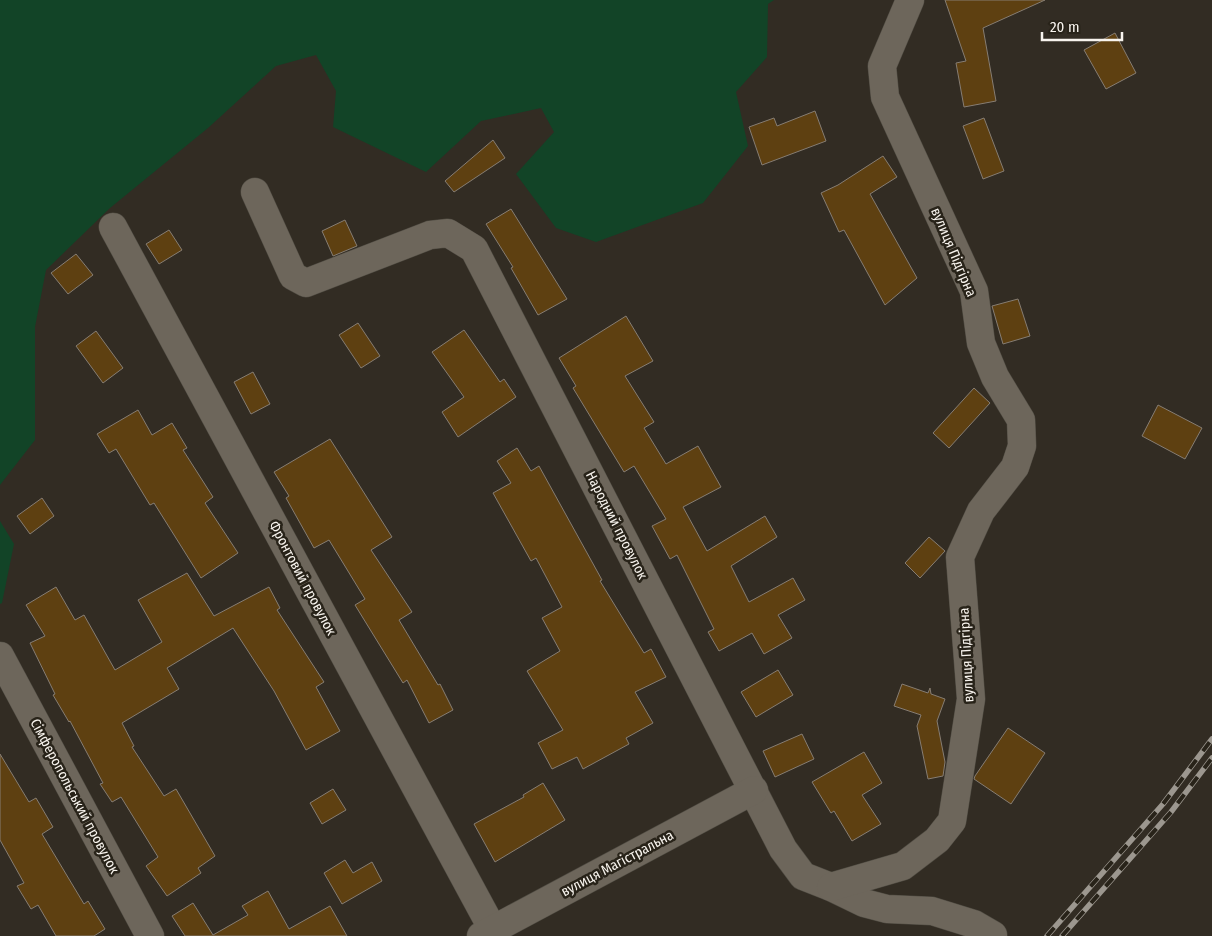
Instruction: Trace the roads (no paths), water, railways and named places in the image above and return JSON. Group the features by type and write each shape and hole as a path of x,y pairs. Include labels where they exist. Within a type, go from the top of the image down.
{"street":[{"name":"вулиця Підгірна","path":"831,887 903,866 937,840 952,821 971,699 960,557 982,512 1015,466 1022,446 1021,420 995,377 981,342 974,291 885,97 882,66 910,0"},
{"name":"Народний провулок","path":"255,192 293,276 306,283 430,235 448,233 474,249 783,849 802,876 864,903 879,907 932,911 974,924 993,935"},
{"name":"Фронтовий провулок","path":"113,227 487,933"},
{"name":"Сімферопольський провулок","path":"0,656 150,936"},
{"name":"вулиця Магістральна","path":"487,933 754,790"}],"railway":[{"path":"1047,936 1163,804 1212,739"},
{"path":"1062,936 1171,812 1212,758"}]}
